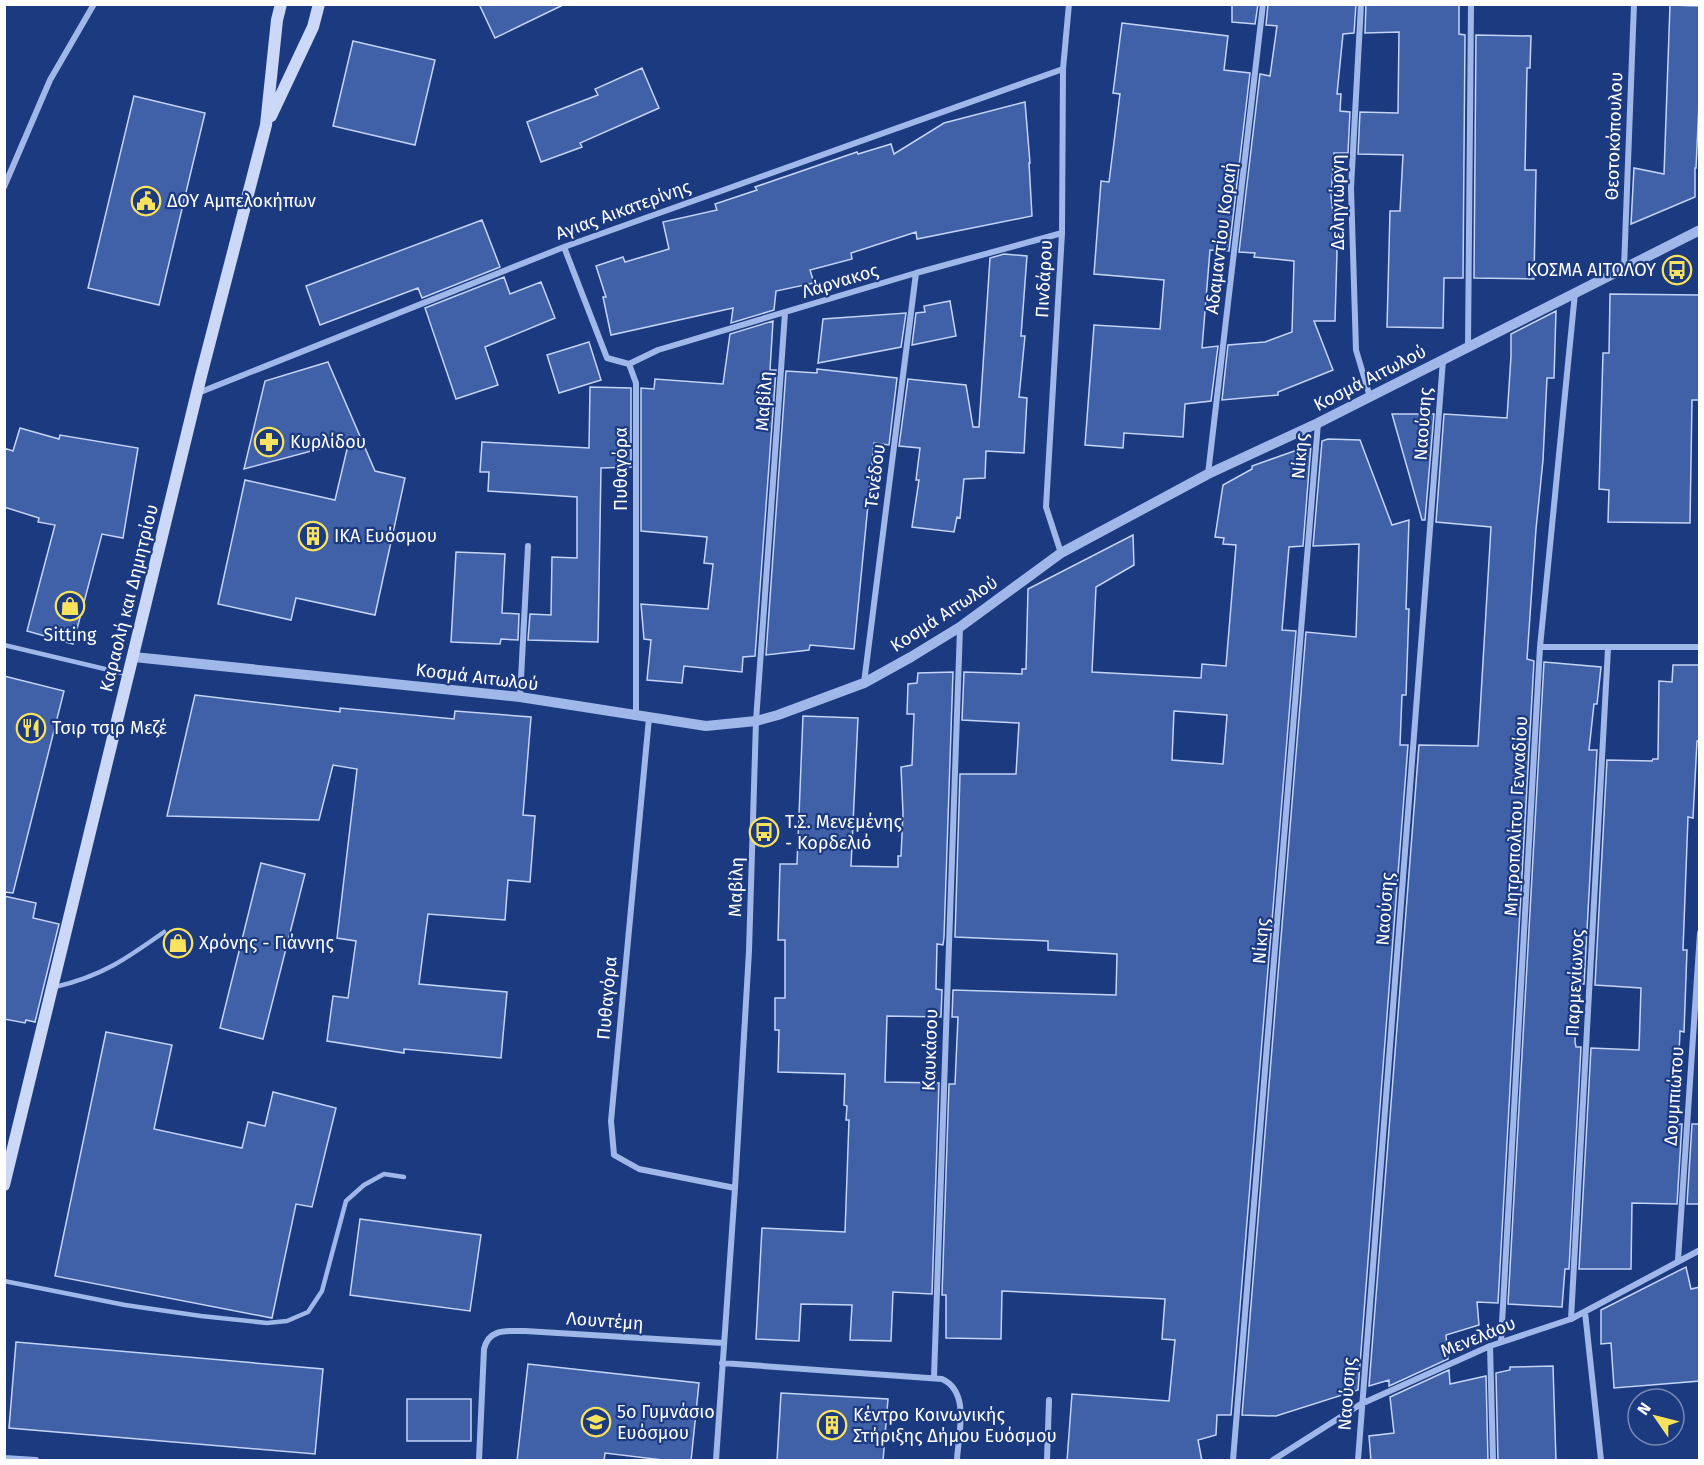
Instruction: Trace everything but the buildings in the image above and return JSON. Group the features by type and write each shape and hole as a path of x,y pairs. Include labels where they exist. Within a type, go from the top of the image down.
{"main road":[{"name":"Καραολή και Δημητρίου","path":"4,1185 266,125 277,20 281,4"},
{"name":"Καραολή και Δημητρίου","path":"266,125 313,27 319,4"}],"street":[{"path":"4,187 50,80 94,4"},
{"name":"Πινδάρου","path":"1061,553 1046,507 1062,233 1064,69 1069,4"},
{"name":"Αδαμαντίου Κοραή","path":"1208,474 1263,4"},
{"name":"Δεληγιώργη","path":"1361,4 1351,188 1356,350 1370,397"},
{"path":"1468,348 1471,4"},
{"name":"Θεοτοκόπουλου","path":"1624,268 1634,4"},
{"name":"Αγιας Αικατερίνης","path":"198,393 564,247 1064,69"},
{"name":"Κοσμά Αιτωλού","path":"134,657 520,698 706,726 756,721 822,700 864,683 960,627 1061,553 1208,474 1318,423 1700,230"},
{"name":"Λάρνακος","path":"629,364 658,350 785,314 916,273 1062,233"},
{"path":"564,247 607,358 629,364"},
{"name":"Τενέδου","path":"864,683 916,273"},
{"name":"Μητροπολίτου Γενναδίου","path":"1501,1341 1540,647 1575,293"},
{"name":"Μαβίλη","path":"716,1461 749,951 756,721 785,314"},
{"name":"Ναούσης","path":"1358,1461 1443,360"},
{"name":"Πυθαγόρα","path":"629,364 636,382 636,717"},
{"name":"Νίκης","path":"1233,1461 1318,423"},
{"path":"520,698 528,546"},
{"name":"Καυκάσου","path":"934,1377 960,627"},
{"path":"1540,647 1608,649 1700,647"},
{"name":"Παρμενίωνος","path":"1571,1319 1608,649"},
{"name":"Πυθαγόρα","path":"649,718 611,1121 614,1155 639,1169 735,1188"},
{"name":"Δουμπιώτου","path":"1678,1260 1700,933"},
{"name":"Μενελάου","path":"1273,1461 1361,1404 1501,1341 1571,1319 1700,1250"},
{"path":"1585,1312 1601,1461"},
{"name":"Λουντέμη","path":"479,1461 483,1354 488,1339 496,1332 525,1331 723,1343"},
{"path":"1490,1346 1493,1461"},
{"path":"722,1363 934,1377 950,1382 958,1394 960,1411 957,1461"},
{"path":"1047,1461 1049,1400"},
{"path":"4,1458 36,1461"}],"lane":[{"path":"4,645 129,675"},
{"path":"53,987 84,980 123,962 164,933"},
{"path":"4,1281 125,1305 201,1316 267,1323 286,1321 308,1312 322,1291 346,1201 364,1185 384,1174 404,1177"}],"place":[{"name":"ΔΟΥ Αμπελοκήπων","path":"146,201"},
{"name":"ΚΟΣΜΑ ΑΙΤΩΛΟΥ","path":"1677,270"},
{"name":"Κυρλίδου","path":"269,442"},
{"name":"ΙΚΑ Ευόσμου","path":"313,536"},
{"name":"Sitting","path":"70,606"},
{"name":"Τσιρ τσιρ Μεζέ","path":"31,728"},
{"name":"Τ.Σ. Μενεμένης - Κορδελιό","path":"764,832"},
{"name":"Χρόνης - Γιάννης","path":"178,943"},
{"name":"5ο Γυμνάσιο Ευόσμου","path":"596,1422"},
{"name":"Κέντρο Κοινωνικής Στήριξης Δήμου Ευόσμου","path":"832,1425"}]}
